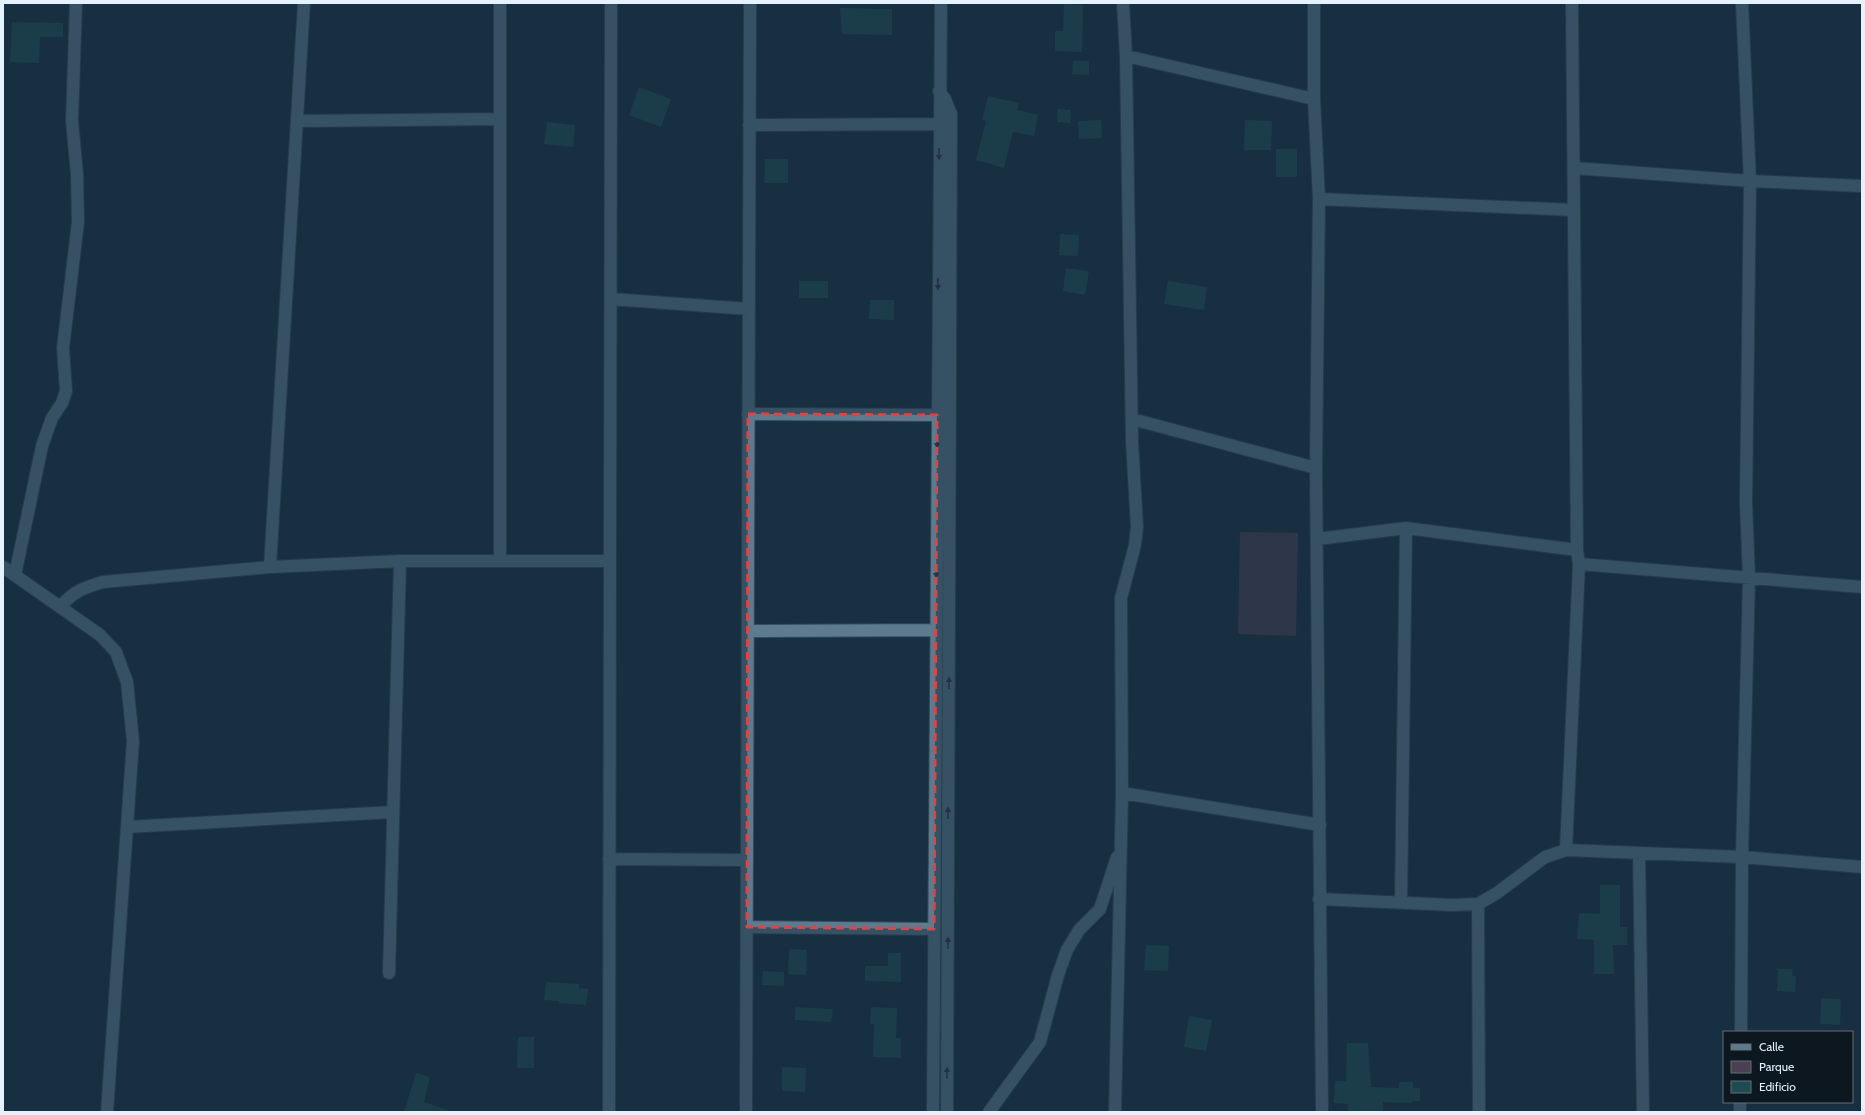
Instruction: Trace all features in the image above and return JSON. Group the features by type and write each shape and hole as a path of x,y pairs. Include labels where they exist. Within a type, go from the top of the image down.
{"street":[{"path":"15,576 42,446 52,418 62,403 66,391 63,348 78,222 77,174 72,121 76,3"},
{"path":"270,567 304,3"},
{"path":"500,3 500,561"},
{"path":"609,1112 611,3"},
{"path":"746,1112 750,3"},
{"path":"933,1112 941,3"},
{"path":"1115,1112 1122,793 1121,598 1135,545 1137,526 1134,488 1132,419 1126,56 1123,3"},
{"path":"1314,3 1314,99 1319,199 1316,468 1322,1112"},
{"path":"1566,850 1579,564 1577,550 1572,3"},
{"path":"1741,1031 1742,857 1749,578 1746,503 1750,181 1742,3"},
{"path":"1126,56 1314,99"},
{"path":"940,91 951,114 947,1112"},
{"path":"297,121 500,119"},
{"path":"749,125 939,124"},
{"path":"1574,168 1750,181 1862,186"},
{"path":"1319,199 1574,210"},
{"path":"611,299 749,309"},
{"path":"748,414 937,416"},
{"path":"1132,419 1316,468"},
{"path":"1317,539 1406,528 1577,550"},
{"path":"1401,903 1406,528"},
{"path":"60,607 71,595 82,588 103,582 270,567 400,561 610,561"},
{"path":"389,973 400,561"},
{"path":"1579,564 1862,587"},
{"path":"3,567 100,635 116,652 127,682 133,741 107,1112"},
{"path":"748,631 936,630"},
{"path":"1122,793 1320,825"},
{"path":"127,827 393,812"},
{"path":"989,1112 1040,1042 1058,975 1067,950 1079,930 1100,909 1121,845"},
{"path":"1319,899 1453,905 1478,904 1497,893 1544,857 1566,850 1742,857 1862,867"},
{"path":"1639,853 1643,1112"},
{"path":"609,859 747,860"},
{"path":"1478,904 1479,1112"},
{"path":"747,927 934,929"}],"highlighted area":[{"path":"748,414 937,415 934,929 747,927"}],"green space":[{"path":"1240,532 1298,533 1296,636 1238,634"}],"building":[{"path":"1064,4 1083,5 1082,52 1055,51 1055,31 1063,31"},
{"path":"840,8 892,9 892,35 842,34"},
{"path":"12,22 63,23 63,37 40,37 39,63 10,62"},
{"path":"1073,61 1089,61 1089,75 1072,74"},
{"path":"639,87 671,99 661,127 629,115"},
{"path":"988,96 1019,103 1017,110 1038,115 1034,136 1013,132 1004,168 976,160 986,121 982,120"},
{"path":"1058,109 1071,110 1070,123 1057,122"},
{"path":"1101,120 1102,138 1079,139 1078,121"},
{"path":"1245,120 1272,121 1271,150 1244,150"},
{"path":"547,122 575,125 573,147 544,144"},
{"path":"1276,149 1297,149 1297,177 1276,177"},
{"path":"765,159 788,159 788,183 764,183"},
{"path":"1060,234 1079,235 1078,256 1059,255"},
{"path":"1066,268 1089,271 1085,295 1063,291"},
{"path":"799,281 828,281 828,298 799,298"},
{"path":"1168,281 1207,287 1204,310 1164,304"},
{"path":"870,300 894,300 894,320 869,319"},
{"path":"1600,885 1620,885 1620,927 1627,927 1627,945 1613,945 1614,974 1594,974 1594,940 1577,939 1579,913 1600,914"},
{"path":"1146,945 1169,946 1168,971 1144,970"},
{"path":"789,949 807,950 806,975 788,974"},
{"path":"888,953 901,953 901,982 865,981 865,966 888,966"},
{"path":"1778,969 1793,969 1792,976 1796,976 1795,992 1777,991"},
{"path":"763,971 784,972 784,986 762,985"},
{"path":"546,982 579,984 579,988 588,989 586,1005 558,1003 559,1001 544,1000"},
{"path":"1821,998 1841,999 1840,1025 1820,1024"},
{"path":"795,1007 833,1009 831,1022 795,1020"},
{"path":"871,1007 897,1008 896,1038 901,1038 901,1058 873,1057 874,1024 870,1024"},
{"path":"1189,1016 1212,1020 1206,1051 1184,1047"},
{"path":"518,1037 534,1037 534,1068 517,1068"},
{"path":"1347,1043 1368,1043 1371,1087 1399,1088 1399,1082 1413,1082 1413,1088 1420,1088 1420,1101 1412,1101 1412,1103 1383,1102 1383,1112 1348,1112 1348,1104 1334,1103 1335,1081 1346,1081"},
{"path":"782,1067 806,1068 805,1092 782,1091"},
{"path":"416,1073 430,1077 424,1102 448,1110 448,1112 404,1112"}]}
